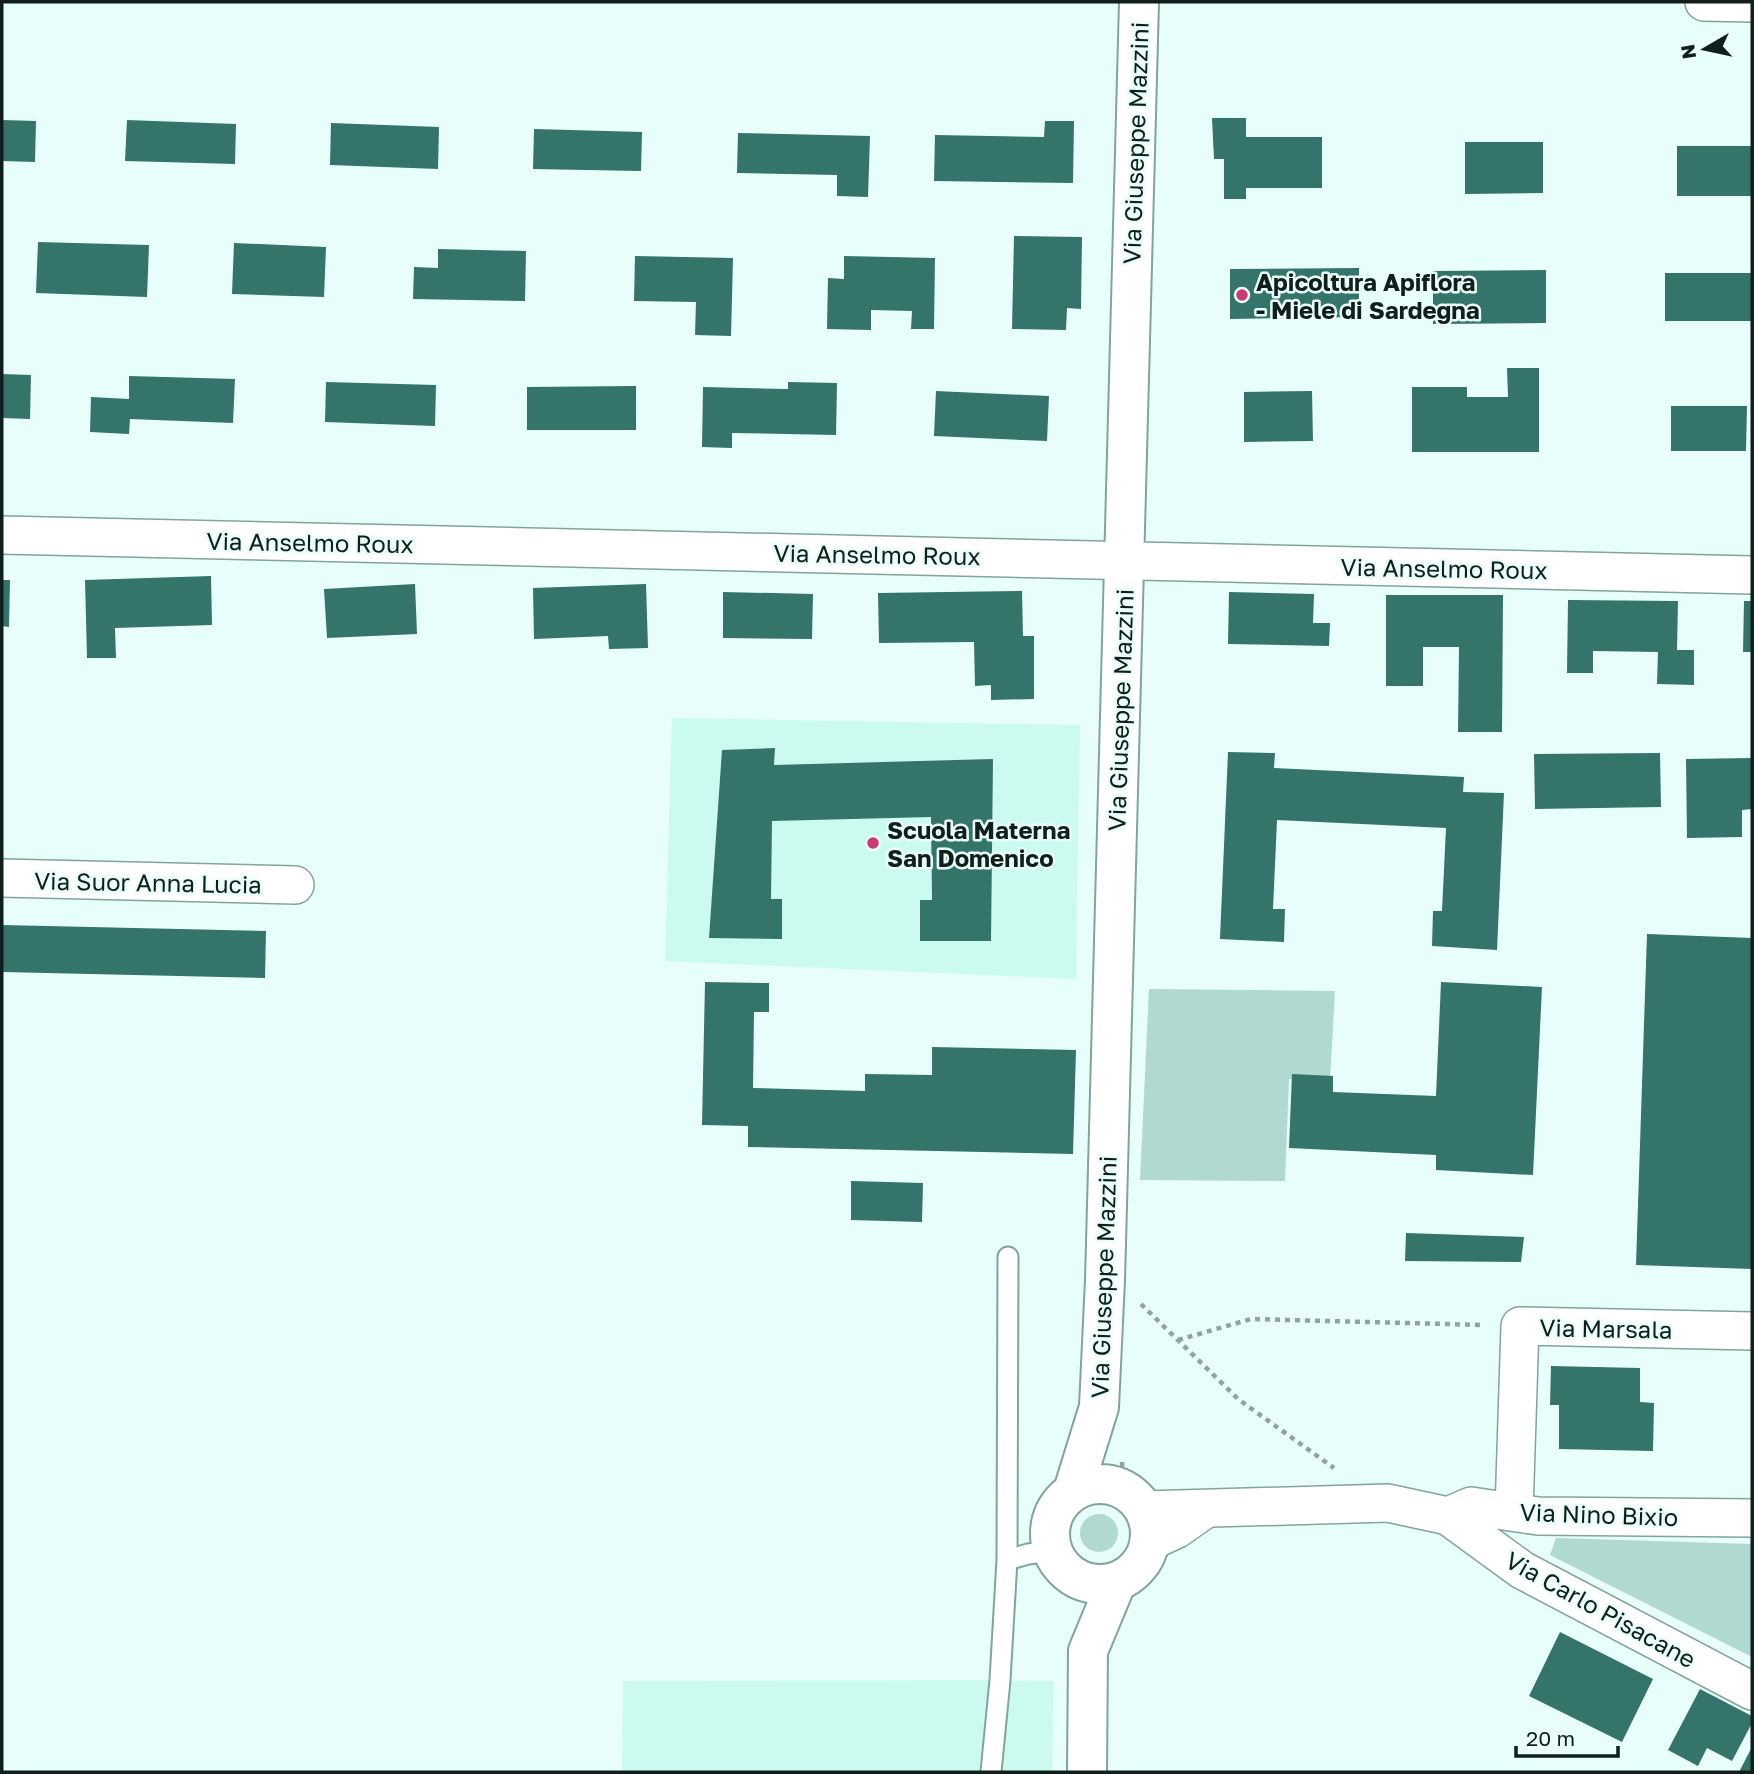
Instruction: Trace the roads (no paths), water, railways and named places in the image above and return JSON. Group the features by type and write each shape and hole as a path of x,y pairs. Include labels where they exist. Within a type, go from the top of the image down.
{"street":[{"name":"Via Giuseppe Mazzini","path":"1073,1491 1090,1432 1097,1418 1105,1280 1139,2"},
{"path":"1704,2 1752,2"},
{"name":"Via Anselmo Roux","path":"2,535 1752,575"},
{"name":"Via Suor Anna Lucia","path":"2,878 295,885"},
{"name":"Via Marsala","path":"1526,1514 1520,1326 1752,1331"},
{"name":"Via Giuseppe Mazzini","path":"1097,1418 1137,1513"},
{"path":"1060,1562 1079,1579 1091,1583 1117,1581 1136,1569 1144,1556 1137,1513 1102,1483 1073,1491 1055,1511 1050,1537 1060,1562 1076,1622 1088,1651"},
{"name":"Via Carlo Pisacane","path":"1137,1513 1177,1529 1205,1510 1388,1503 1448,1516 1522,1570 1752,1691"},
{"name":"Via Nino Bixio","path":"1448,1516 1471,1506 1526,1514 1752,1518"},
{"path":"1522,1570 1526,1514"},
{"path":"1087,1772 1088,1651 1117,1581"}],"lane":[{"path":"991,1772 1007,1560 1008,1257"},
{"path":"1007,1560 1028,1553 1060,1562"}],"place":[{"name":"Apicoltura Apiflora - Miele di Sardegna","path":"1242,295"},
{"name":"Scuola Materna San Domenico","path":"873,843"}]}
